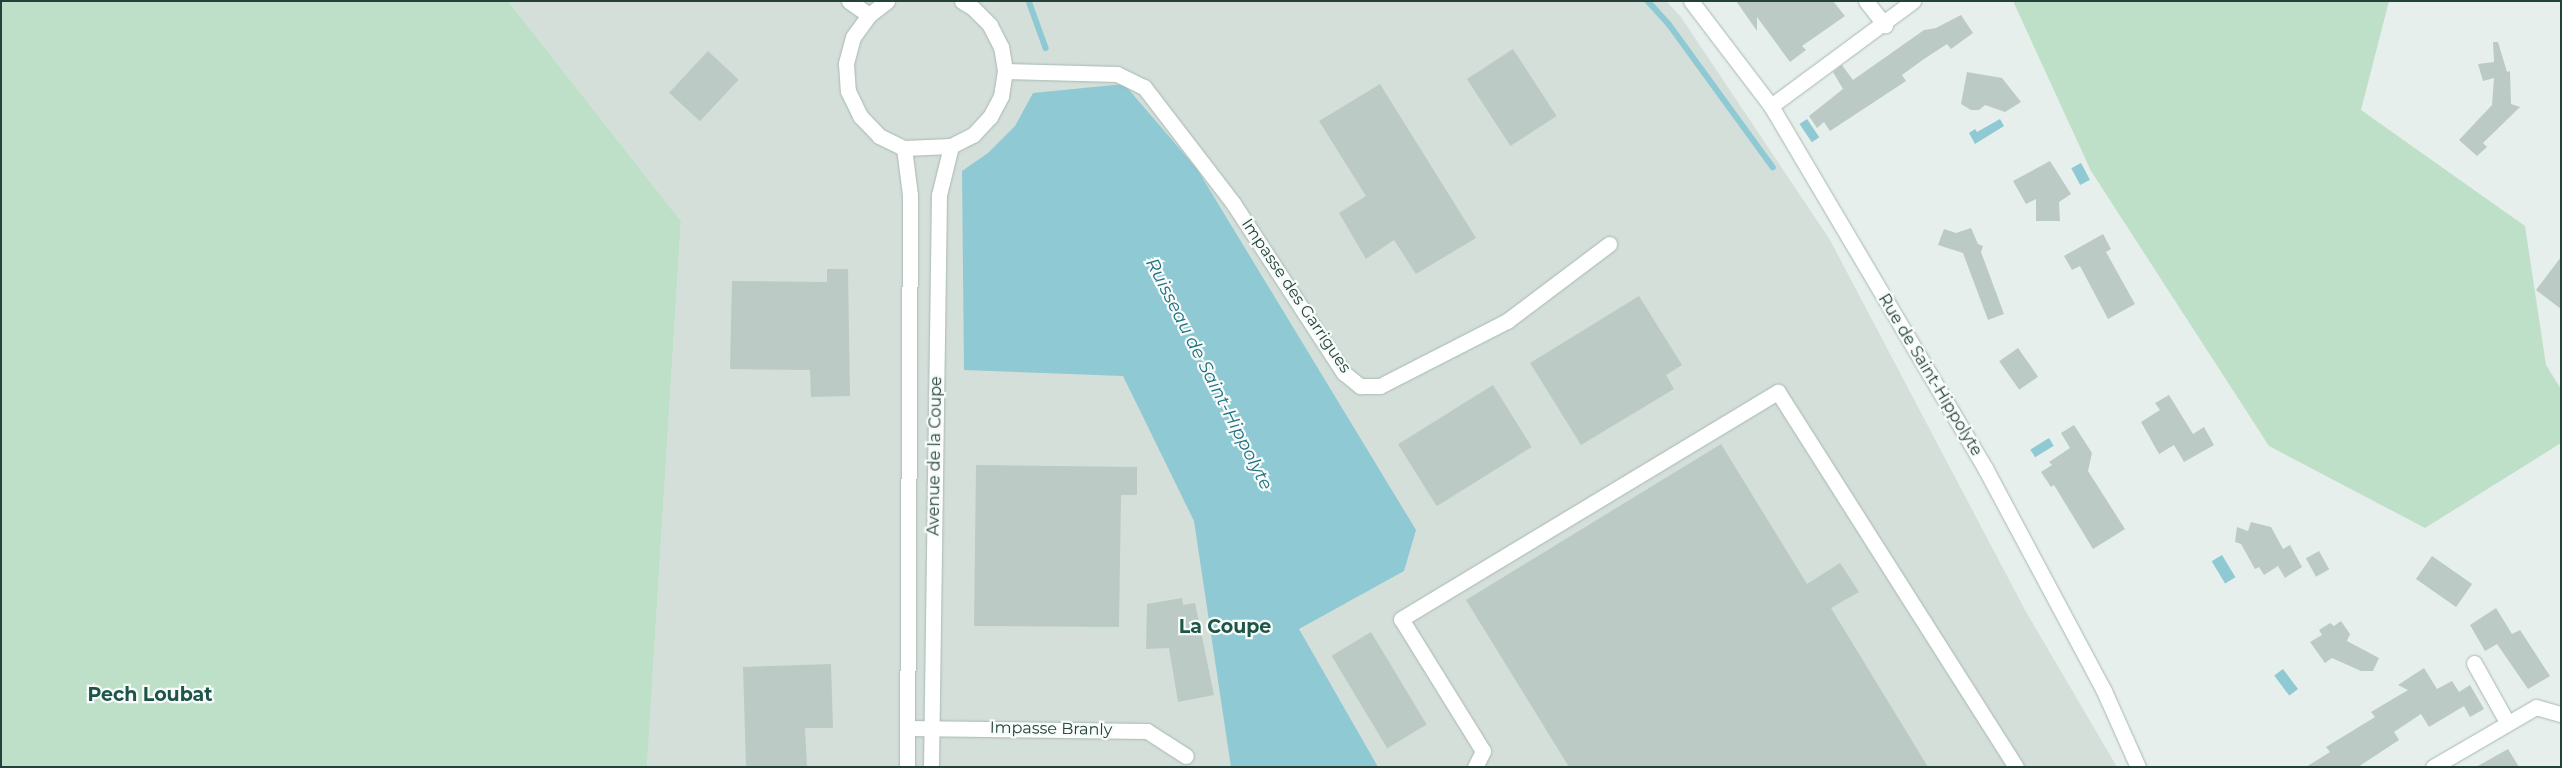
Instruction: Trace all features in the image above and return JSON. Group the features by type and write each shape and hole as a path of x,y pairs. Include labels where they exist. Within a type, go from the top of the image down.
{"street":[{"path":"849,1 869,15"},
{"path":"887,1 869,15 853,37 848,55 848,91 860,116 872,129 904,148 951,146 973,135 990,117 1001,96 1005,71 1001,47 990,25 971,3"},
{"name":"Rue de Saint-Hippolyte","path":"1691,1 1771,106 1984,468 2104,691 2138,767"},
{"path":"1866,1 1885,25"},
{"path":"1771,106 1885,25 1912,1"},
{"name":"Impasse des Garrigues","path":"1005,71 1117,74 1144,87 1234,203 1344,373 1360,386 1380,386 1507,321 1608,244"},
{"name":"Avenue de la Coupe","path":"932,767 938,196 951,146"},
{"name":"Avenue de la Coupe","path":"904,148 910,195 907,767"},
{"path":"1475,767 1483,751 1401,619 1778,392 2016,767"},
{"path":"2474,663 2507,722"},
{"path":"2433,767 2455,762 2507,722 2536,707 2561,714"},
{"name":"Impasse Branly","path":"907,728 1147,731 1186,756"}],"shaded area":[{"path":"508,1 1666,1 1681,17 1830,240 2025,610 2117,767 647,767 681,221"}],"green space":[{"path":"1,1 508,1 681,221 647,767 1,767"},
{"path":"2013,1 2389,1 2361,110 2525,226 2546,365 2561,389 2561,443 2425,528 2269,446 2091,171"}],"water":[{"name":"Ruisseau de Saint-Hippolyte","path":"1124,84 1197,169 1416,530 1404,571 1299,629 1378,767 1231,767 1194,521 1123,376 964,370 962,171 988,153 1015,126 1033,93"},
{"path":"1807,119 1819,137 1812,142 1800,124"},
{"path":"2000,119 2004,126 1975,144 1969,133 1975,129 1977,132"},
{"path":"2081,163 2090,180 2080,185 2071,168"},
{"path":"2049,438 2054,446 2035,457 2030,450"},
{"path":"2222,555 2235,577 2225,583 2212,561"},
{"path":"2283,669 2298,689 2289,696 2274,676"}],"building":[{"path":"1736,1 1833,1 1845,16 1802,46 1806,50 1790,62 1757,17 1757,31"},
{"path":"1961,15 1973,33 1951,49 1947,44 1924,59 1902,75 1906,81 1830,131 1824,122 1817,128 1809,116 1843,89 1833,72 1842,65 1853,80 1924,30 1936,28"},
{"path":"2493,42 2498,42 2507,72 2510,71 2511,104 2520,107 2483,143 2487,147 2477,156 2459,140 2492,105 2494,78 2483,81 2478,64 2494,62"},
{"path":"1513,49 1557,116 1510,146 1467,79"},
{"path":"708,51 739,80 700,121 669,93"},
{"path":"1967,72 2002,78 2021,102 2005,112 1985,105 1979,110 1971,110 1961,104"},
{"path":"1380,84 1476,238 1416,274 1394,240 1366,259 1339,213 1366,196 1319,121"},
{"path":"2050,161 2071,194 2059,202 2060,221 2036,221 2036,199 2026,204 2013,181"},
{"path":"1971,228 1978,244 1983,246 1981,252 2004,314 1988,320 1963,253 1938,245 1944,229 1956,233"},
{"path":"2103,234 2111,249 2106,252 2135,304 2108,319 2080,266 2072,270 2064,256"},
{"path":"2561,257 2561,309 2536,290"},
{"path":"827,269 848,269 850,396 811,397 810,370 730,369 732,281 827,282"},
{"path":"1639,296 1682,365 1666,375 1674,389 1581,445 1530,363"},
{"path":"2018,348 2038,377 2019,390 1999,361"},
{"path":"1493,385 1532,447 1437,506 1398,444"},
{"path":"2169,395 2193,434 2204,427 2214,445 2184,462 2174,445 2159,454 2141,422 2160,410 2155,403"},
{"path":"2074,425 2092,453 2088,471 2125,529 2093,549 2054,485 2051,487 2041,472 2052,465 2049,462 2070,448 2061,433"},
{"path":"1721,444 1807,584 1840,563 1859,592 1831,608 1928,767 1569,767 1466,600"},
{"path":"976,465 1137,467 1137,495 1121,495 1119,627 974,626"},
{"path":"2251,522 2271,527 2283,549 2290,545 2302,567 2285,578 2278,566 2264,575 2259,567 2255,569 2241,544 2235,542 2237,527 2248,531"},
{"path":"2319,551 2329,569 2316,577 2306,558"},
{"path":"2432,556 2472,584 2456,607 2416,579"},
{"path":"1182,598 1183,605 1195,603 1214,695 1178,702 1169,648 1146,649 1147,604"},
{"path":"2496,608 2512,634 2520,630 2550,676 2528,689 2497,644 2485,651 2470,625"},
{"path":"2341,621 2350,634 2347,641 2379,658 2373,671 2361,671 2332,658 2325,663 2310,642 2322,635 2319,630 2330,623 2334,626"},
{"path":"1371,632 1427,725 1387,748 1332,656"},
{"path":"831,664 833,728 805,728 807,767 746,767 743,667"},
{"path":"2424,668 2437,689 2452,681 2459,692 2470,685 2484,709 2470,717 2464,706 2429,727 2421,714 2394,732 2399,740 2358,767 2306,767 2330,752 2326,747 2375,717 2371,712 2408,690 2398,685"},
{"path":"2508,749 2519,767 2476,767"}],"waterway":[{"path":"1029,1 1046,48"},
{"path":"1648,1 1669,24 1773,167"}],"district":[{"name":"La Coupe","path":"1225,627"},
{"name":"Pech Loubat","path":"150,695"}]}
